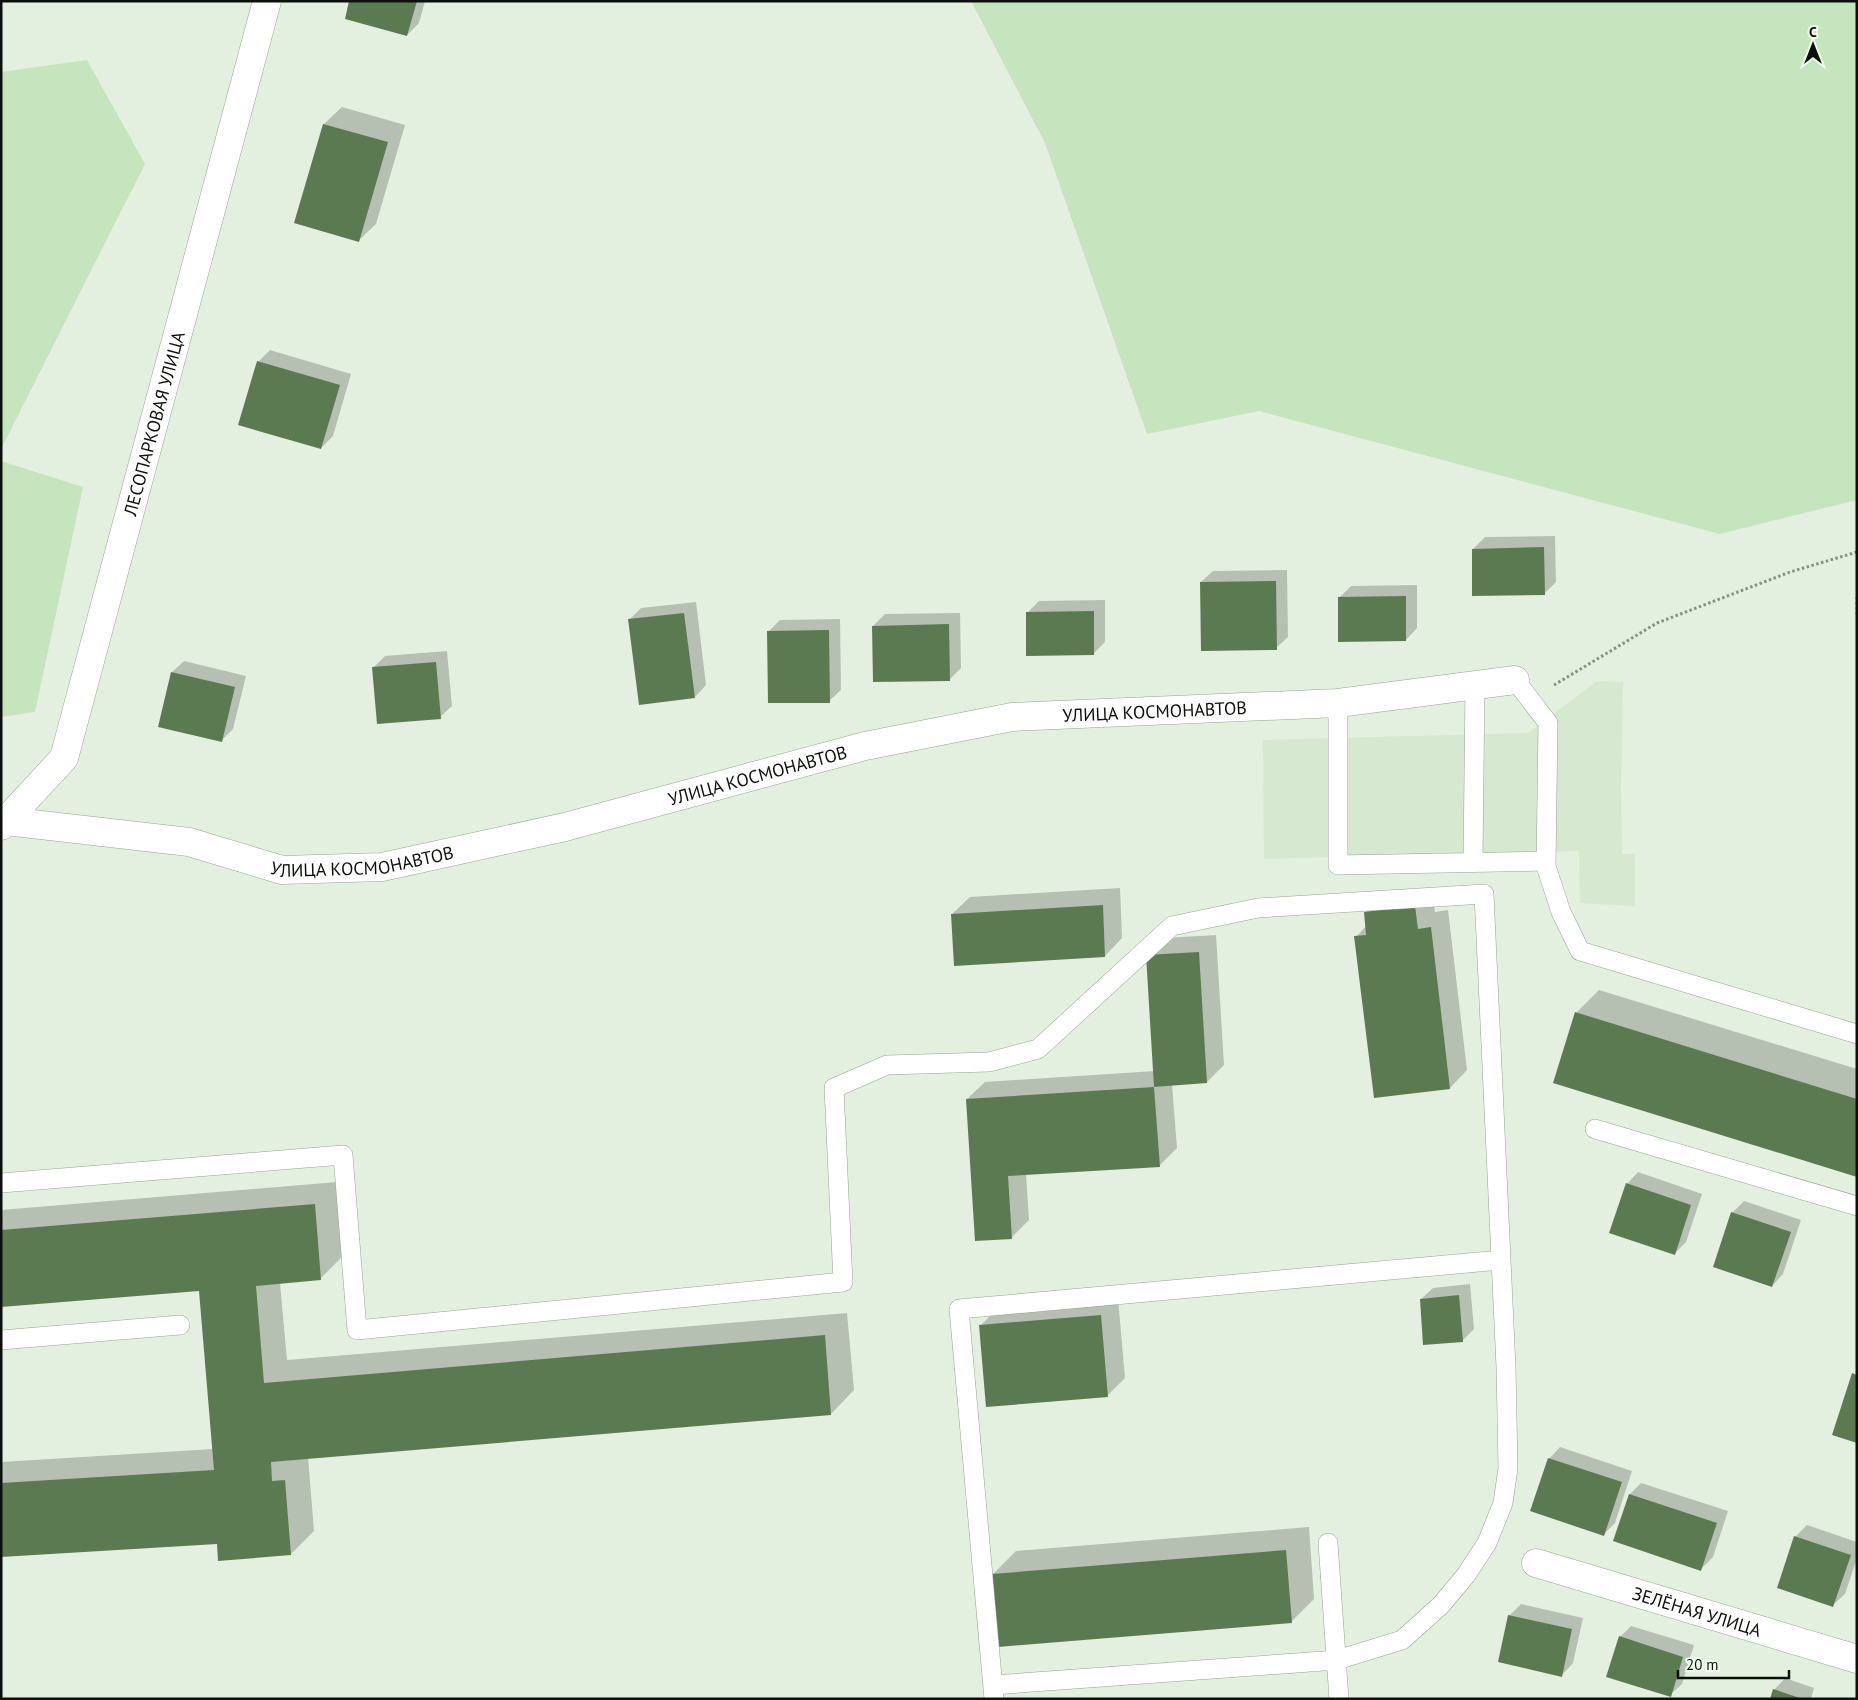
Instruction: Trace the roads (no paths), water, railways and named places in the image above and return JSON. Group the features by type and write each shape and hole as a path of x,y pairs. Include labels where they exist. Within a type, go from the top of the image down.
{"street":[{"name":"ЛЕСОПАРКОВАЯ УЛИЦА","path":"4,823 64,758 268,1"},
{"name":"УЛИЦА КОСМОНАВТОВ","path":"4,823 189,842 282,870 382,867 566,827 865,746 1012,717 1338,703 1474,685 1523,690"},
{"name":"ЗЕЛЁНАЯ УЛИЦА","path":"1536,1563 1857,1659"}],"lane":[{"path":"1473,862 1474,685"},
{"path":"1523,690 1548,723 1546,866 1561,912 1580,951 1857,1034"},
{"path":"1338,703 1338,865 1546,861"},
{"path":"1,1183 343,1155 357,1330 843,1282 834,1088 887,1066 989,1062 1038,1049 1172,926 1258,908 1484,894 1500,1260 1508,1468 1503,1503 1487,1543 1466,1576 1440,1605 1402,1640 1337,1660 993,1692 960,1309 1500,1260"},
{"path":"1595,1129 1857,1206"},
{"path":"1,1340 180,1325"},
{"path":"1328,1543 1339,1699"}]}
